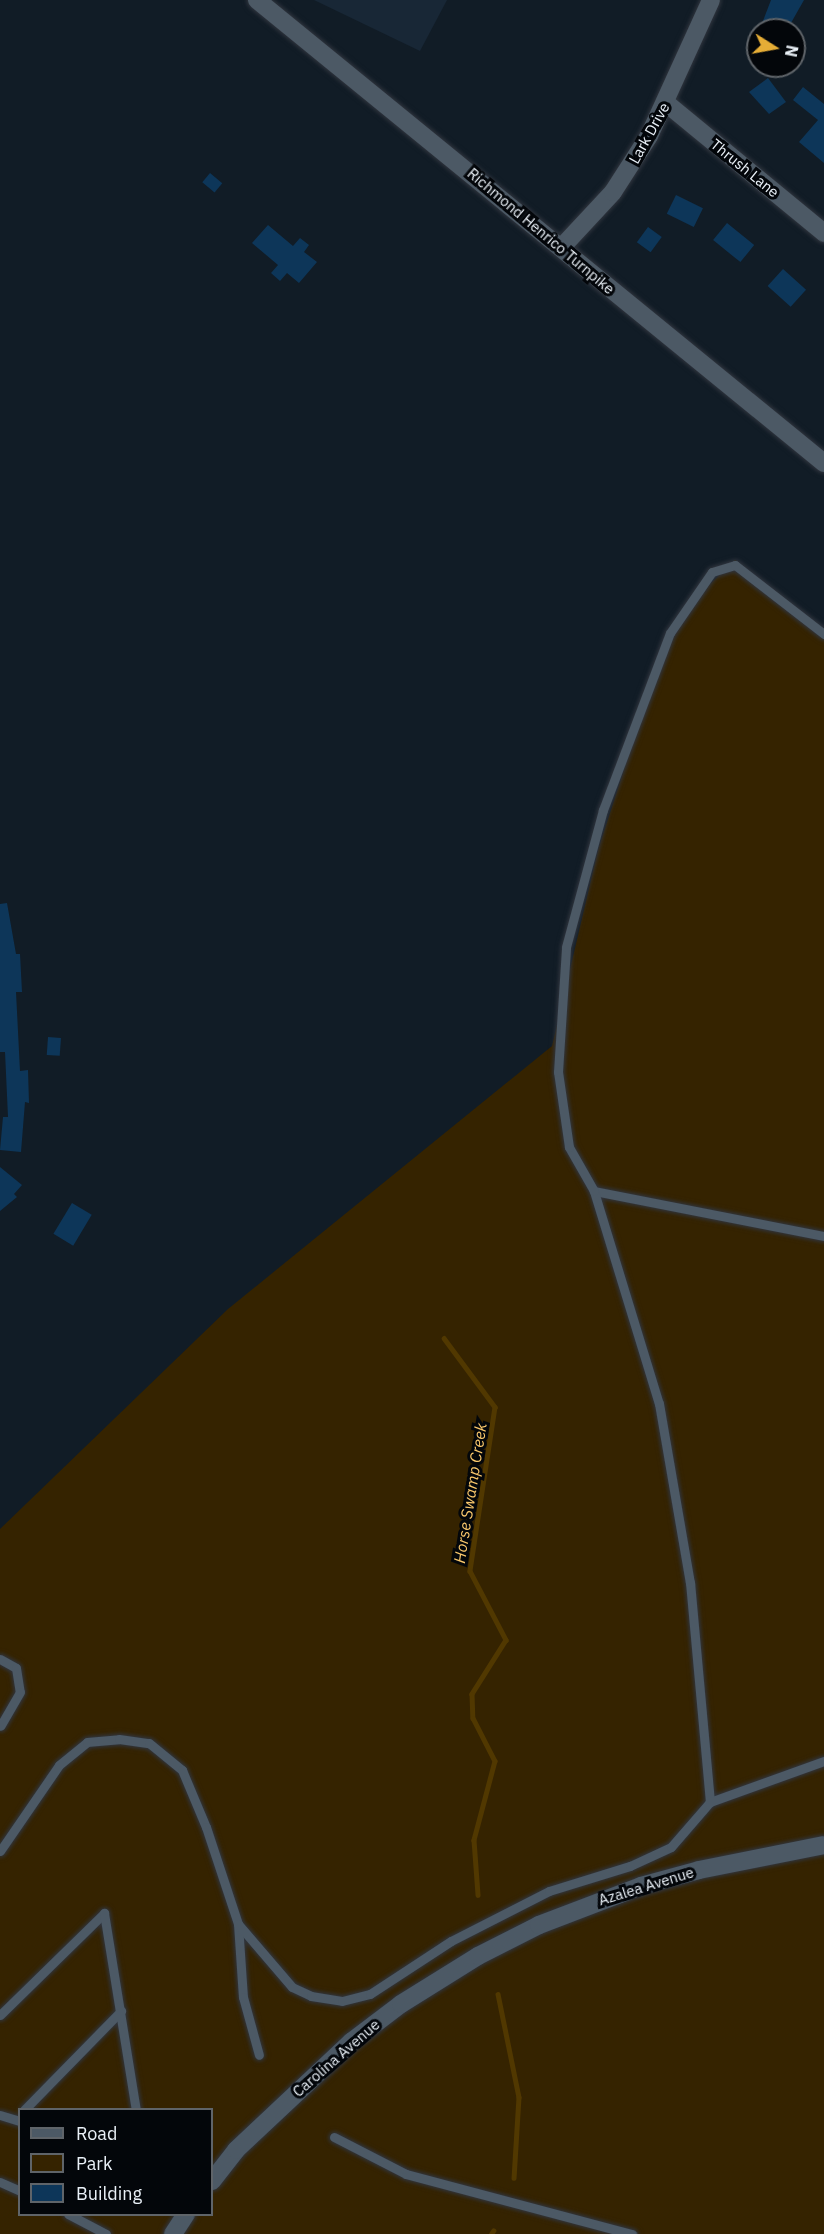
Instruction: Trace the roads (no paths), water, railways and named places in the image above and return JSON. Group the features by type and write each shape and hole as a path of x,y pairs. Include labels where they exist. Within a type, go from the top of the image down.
{"street":[{"name":"Richmond Henrico Turnpike","path":"257,0 824,463"},
{"name":"Lark Drive","path":"561,248 613,192 666,103 711,0"},
{"name":"Thrush Lane","path":"666,103 824,233"},
{"name":"Azalea Avenue","path":"478,1956 539,1925 641,1886 699,1870 824,1845"},
{"name":"Carolina Avenue","path":"213,2180 236,2150 351,2042 401,2004 478,1956"},
{"path":"173,2234 185,2216"}],"lane":[{"path":"710,1802 690,1583 659,1404 594,1191 570,1147 558,1072 566,947 603,810 669,633 712,572 735,565 824,634"},
{"path":"594,1191 824,1236"},
{"path":"0,1659 16,1668 20,1692 0,1726"},
{"path":"0,1851 59,1765 87,1742 119,1739 149,1743 182,1770 206,1827 237,1924 243,1997 259,2055"},
{"path":"237,1924 292,1987 311,1996 342,2001 370,1994 451,1941 549,1891 630,1866 671,1847 710,1802 824,1761"},
{"path":"0,2015 104,1913 122,2011 136,2108"},
{"path":"25,2108 122,2011"},
{"path":"0,2115 18,2118"},
{"path":"334,2137 406,2174 632,2234"},
{"path":"0,2182 18,2190"},
{"path":"72,2216 106,2234"}],"waterway":[{"name":"Horse Swamp Creek","path":"444,1338 495,1407 470,1571 506,1640 472,1694 473,1718 495,1761 474,1840 478,1895"},
{"name":"Horse Swamp Creek","path":"498,1994 519,2097 514,2178"}]}
